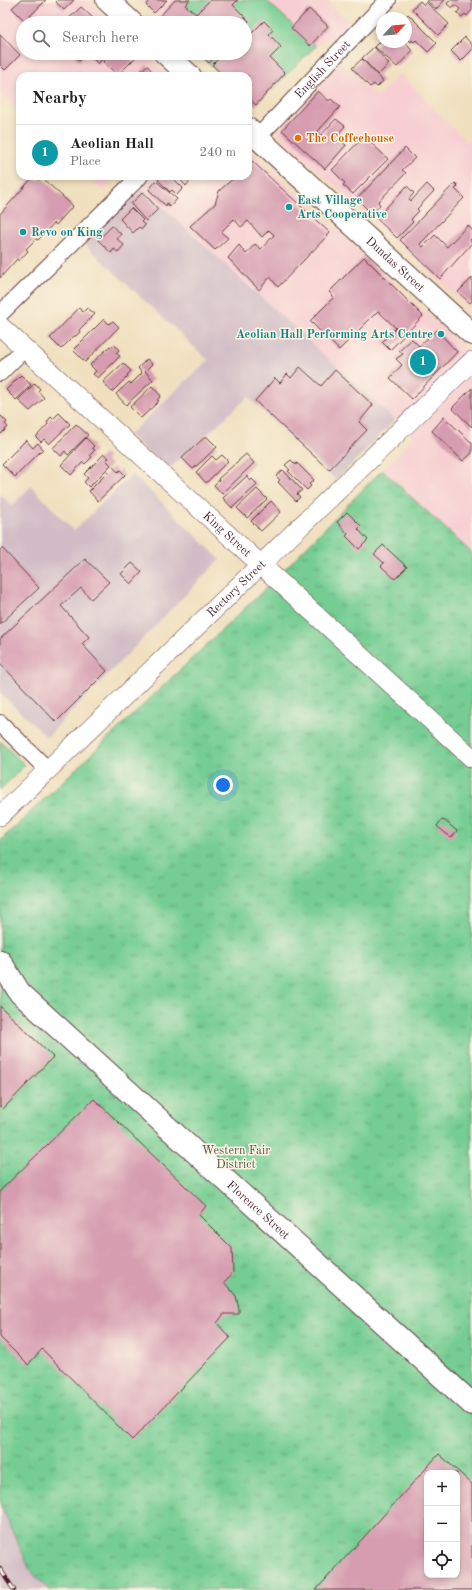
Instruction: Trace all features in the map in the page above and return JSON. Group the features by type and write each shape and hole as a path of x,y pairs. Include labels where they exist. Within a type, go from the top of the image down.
{"main road":[{"path":"107,0 124,16"},
{"path":"173,60 186,72"},
{"name":"Dundas Street","path":"253,133 472,334"},
{"name":"Florence Street","path":"0,961 20,993 472,1404"},
{"path":"0,977 20,993"}],"street":[{"name":"English Street","path":"253,133 388,0"},
{"path":"0,314 136,180"},
{"name":"King Street","path":"0,326 472,758"},
{"path":"0,373 24,349"},
{"name":"Rectory Street","path":"0,816 47,769 261,566 472,361"},
{"path":"0,723 47,769"}],"shaded area":[{"path":"0,0 87,0 104,16 16,16 16,60 152,60 165,72 16,72 16,107 0,92"},
{"path":"138,0 178,0 162,16 156,16"},
{"path":"266,0 326,0 352,24 316,46"},
{"path":"341,63 377,97 400,73 467,142 472,137 472,311 277,133"},
{"path":"252,153 472,355 472,553 382,470 414,438 133,180 252,180"},
{"path":"92,180 114,180 103,191"},
{"path":"143,189 395,420 336,480 248,397 168,470 129,435 208,360 81,241"},
{"path":"132,474 220,559 47,737 0,693 0,494 12,506 31,486 74,531"},
{"path":"0,1503 30,1570 49,1590 0,1590"}],"green space":[{"path":"178,0 266,0 316,46 255,105 252,102 252,72 218,72 205,60 252,60 252,16 162,16"},
{"name":"Western Fair District","path":"382,470 472,553 472,1590 49,1590 30,1570 0,1503 0,841 261,593"},
{"path":"0,741 25,765 0,790"}],"building":[{"path":"21,0 46,0 30,16 20,16 12,8"},
{"path":"58,0 74,0 64,10 56,2"},
{"path":"150,0 167,0 154,13 146,5"},
{"path":"175,0 190,0 185,5 196,14 210,0 238,0 233,5 244,16 160,16"},
{"path":"426,0 445,0 436,9"},
{"path":"450,0 472,0 472,10 467,16 465,14 462,17 457,13 460,9 455,5 452,8 447,4"},
{"path":"420,1 424,5 426,2 449,24 438,35 412,9"},
{"path":"81,7 91,16 71,16"},
{"path":"309,9 328,26 310,46 291,28"},
{"path":"412,18 437,43 428,52 416,40 414,42 412,40"},
{"path":"264,21 273,30 269,34 281,47 270,58 285,73 256,105 252,102 252,72 220,72 212,65 217,60 252,60 252,33"},
{"path":"0,34 16,51 16,59 5,70 0,65"},
{"path":"465,37 472,45 472,50 461,61 451,51"},
{"path":"374,47 389,64 378,75 362,58"},
{"path":"376,48 410,48 412,51 397,67"},
{"path":"362,59 383,81 377,87 374,84 370,87 352,68"},
{"path":"94,60 102,60 98,64"},
{"path":"105,60 133,60 121,72 115,72 103,62"},
{"path":"147,65 152,72 141,72"},
{"path":"318,91 329,101 331,99 340,107 318,131 321,135 336,119 345,126 336,136 346,145 325,169 282,130"},
{"path":"364,136 388,159 353,194 343,185 345,183 332,170"},
{"path":"405,148 415,158 402,170 406,173 378,202 380,205 372,214 357,199"},
{"path":"252,161 330,233 278,287 270,277 259,290 228,258 239,245 246,254 255,244 261,249 274,235 269,230 262,237 248,221 241,227 234,219 221,232 228,238 215,250 190,226 215,204 219,191 231,180 252,180"},
{"name":"Revo on King","path":"30,180 44,180 73,206 56,225 54,223 38,240 36,239 26,249 28,251 19,261 17,259 0,278 0,214"},
{"path":"158,180 175,180 183,188 177,195 172,190 170,192"},
{"path":"181,180 191,180 186,186"},
{"path":"156,181 177,199 170,207 167,203 166,206 149,190"},
{"path":"455,183 458,186 455,189 464,198 420,244 423,247 435,235 447,247 468,225 472,230 472,238 470,240 472,243 440,279 400,240"},
{"path":"427,184 434,191 417,209 419,211 411,219 413,222 397,238 376,218 407,186 414,193 409,199 411,201"},
{"path":"143,192 158,209 146,221 131,204"},
{"path":"131,208 143,220 141,222 145,225 142,229 139,227 133,233 120,219"},
{"path":"112,226 121,234 117,239 124,245 118,252 114,249 111,253 98,240"},
{"path":"364,257 423,316 390,350 382,342 396,328 378,311 339,350 310,321 334,297 329,292"},
{"path":"472,278 472,301 470,303 458,292"},
{"path":"79,308 83,312 87,308 95,314 79,330 80,332 61,349 50,338"},
{"path":"104,319 109,324 113,321 119,327 85,362 73,350"},
{"path":"437,330 457,352 412,399 390,378 402,365 396,359 403,354 399,351 412,339 419,346"},
{"path":"114,344 119,350 116,353 120,356 98,378 93,374 96,371 90,365"},
{"path":"147,359 152,364 145,371 153,380 126,405 116,394 129,382 131,384 142,373 138,368"},
{"path":"123,363 131,371 112,392 103,382"},
{"path":"300,367 321,386 335,370 373,405 359,422 367,430 329,470 255,401 275,378 280,383 287,374 291,378"},
{"path":"21,375 31,385 16,400 6,390"},
{"path":"35,383 40,389 38,391 44,398 30,411 18,400"},
{"path":"152,386 161,396 157,400 159,401 141,418 130,407"},
{"path":"472,388 472,427 452,408"},
{"path":"59,413 70,424 49,444 44,439 41,442 36,437 48,424 47,422 51,417 53,419"},
{"path":"0,415 7,422 5,424 8,427 1,434 0,433"},
{"path":"444,417 472,443 472,453 463,461 432,431"},
{"path":"76,424 88,435 68,455 65,451 61,456 53,448"},
{"path":"206,436 217,447 193,469 182,458"},
{"path":"86,438 94,446 92,448 95,450 90,455 92,457 85,464 83,462 71,475 61,465"},
{"path":"26,440 33,448 38,443 43,449 15,477 2,464"},
{"path":"104,454 109,458 106,460 111,465 89,487 84,482 88,478 84,474"},
{"path":"246,454 254,463 222,494 214,485 219,480 218,479"},
{"path":"222,455 228,461 206,483 196,472 212,456 216,460"},
{"path":"291,460 296,465 297,463 314,480 309,484 311,486 307,490 288,471 290,470 285,465"},
{"path":"113,467 118,472 120,470 125,475 98,501 89,491"},
{"path":"283,470 302,490 297,494 300,497 296,501 278,482 280,480 276,476"},
{"path":"247,476 250,481 252,479 257,484 232,508 223,498"},
{"path":"257,489 267,499 247,518 237,508"},
{"path":"271,501 281,512 261,531 251,521"},
{"path":"347,512 361,526 358,529 368,540 359,549 346,536 348,534 337,522"},
{"path":"383,545 407,567 395,579 381,566 384,563 374,554"},
{"path":"2,548 39,588 0,624 0,550"},
{"path":"85,559 109,582 91,599 81,588 61,606 89,637 82,644 107,671 56,722 0,663 0,639"},
{"path":"132,563 142,572 131,584 121,574"},
{"path":"441,820 444,820 457,831 451,838 437,826"},
{"path":"0,1006 53,1057 3,1109 0,1106"},
{"path":"94,1099 206,1206 199,1215 232,1248 233,1273 224,1282 236,1296 239,1309 239,1314 224,1314 217,1323 230,1338 132,1440 42,1349 28,1365 0,1337 0,1191"},
{"path":"439,1454 457,1470 425,1470"},
{"path":"424,1471 424,1578 460,1578 460,1473 472,1484 472,1590 316,1590"}],"railway":[{"path":"0,1569 14,1590"}],"place":[{"name":"The Coffeehouse","path":"298,138"},
{"name":"East Village Arts Cooperative","path":"289,207"},
{"name":"Revo on King","path":"23,232"},
{"name":"Aeolian Hall Performing Arts Centre","path":"441,334"},
{"name":"Aeolian Hall","path":"423,362"}]}
